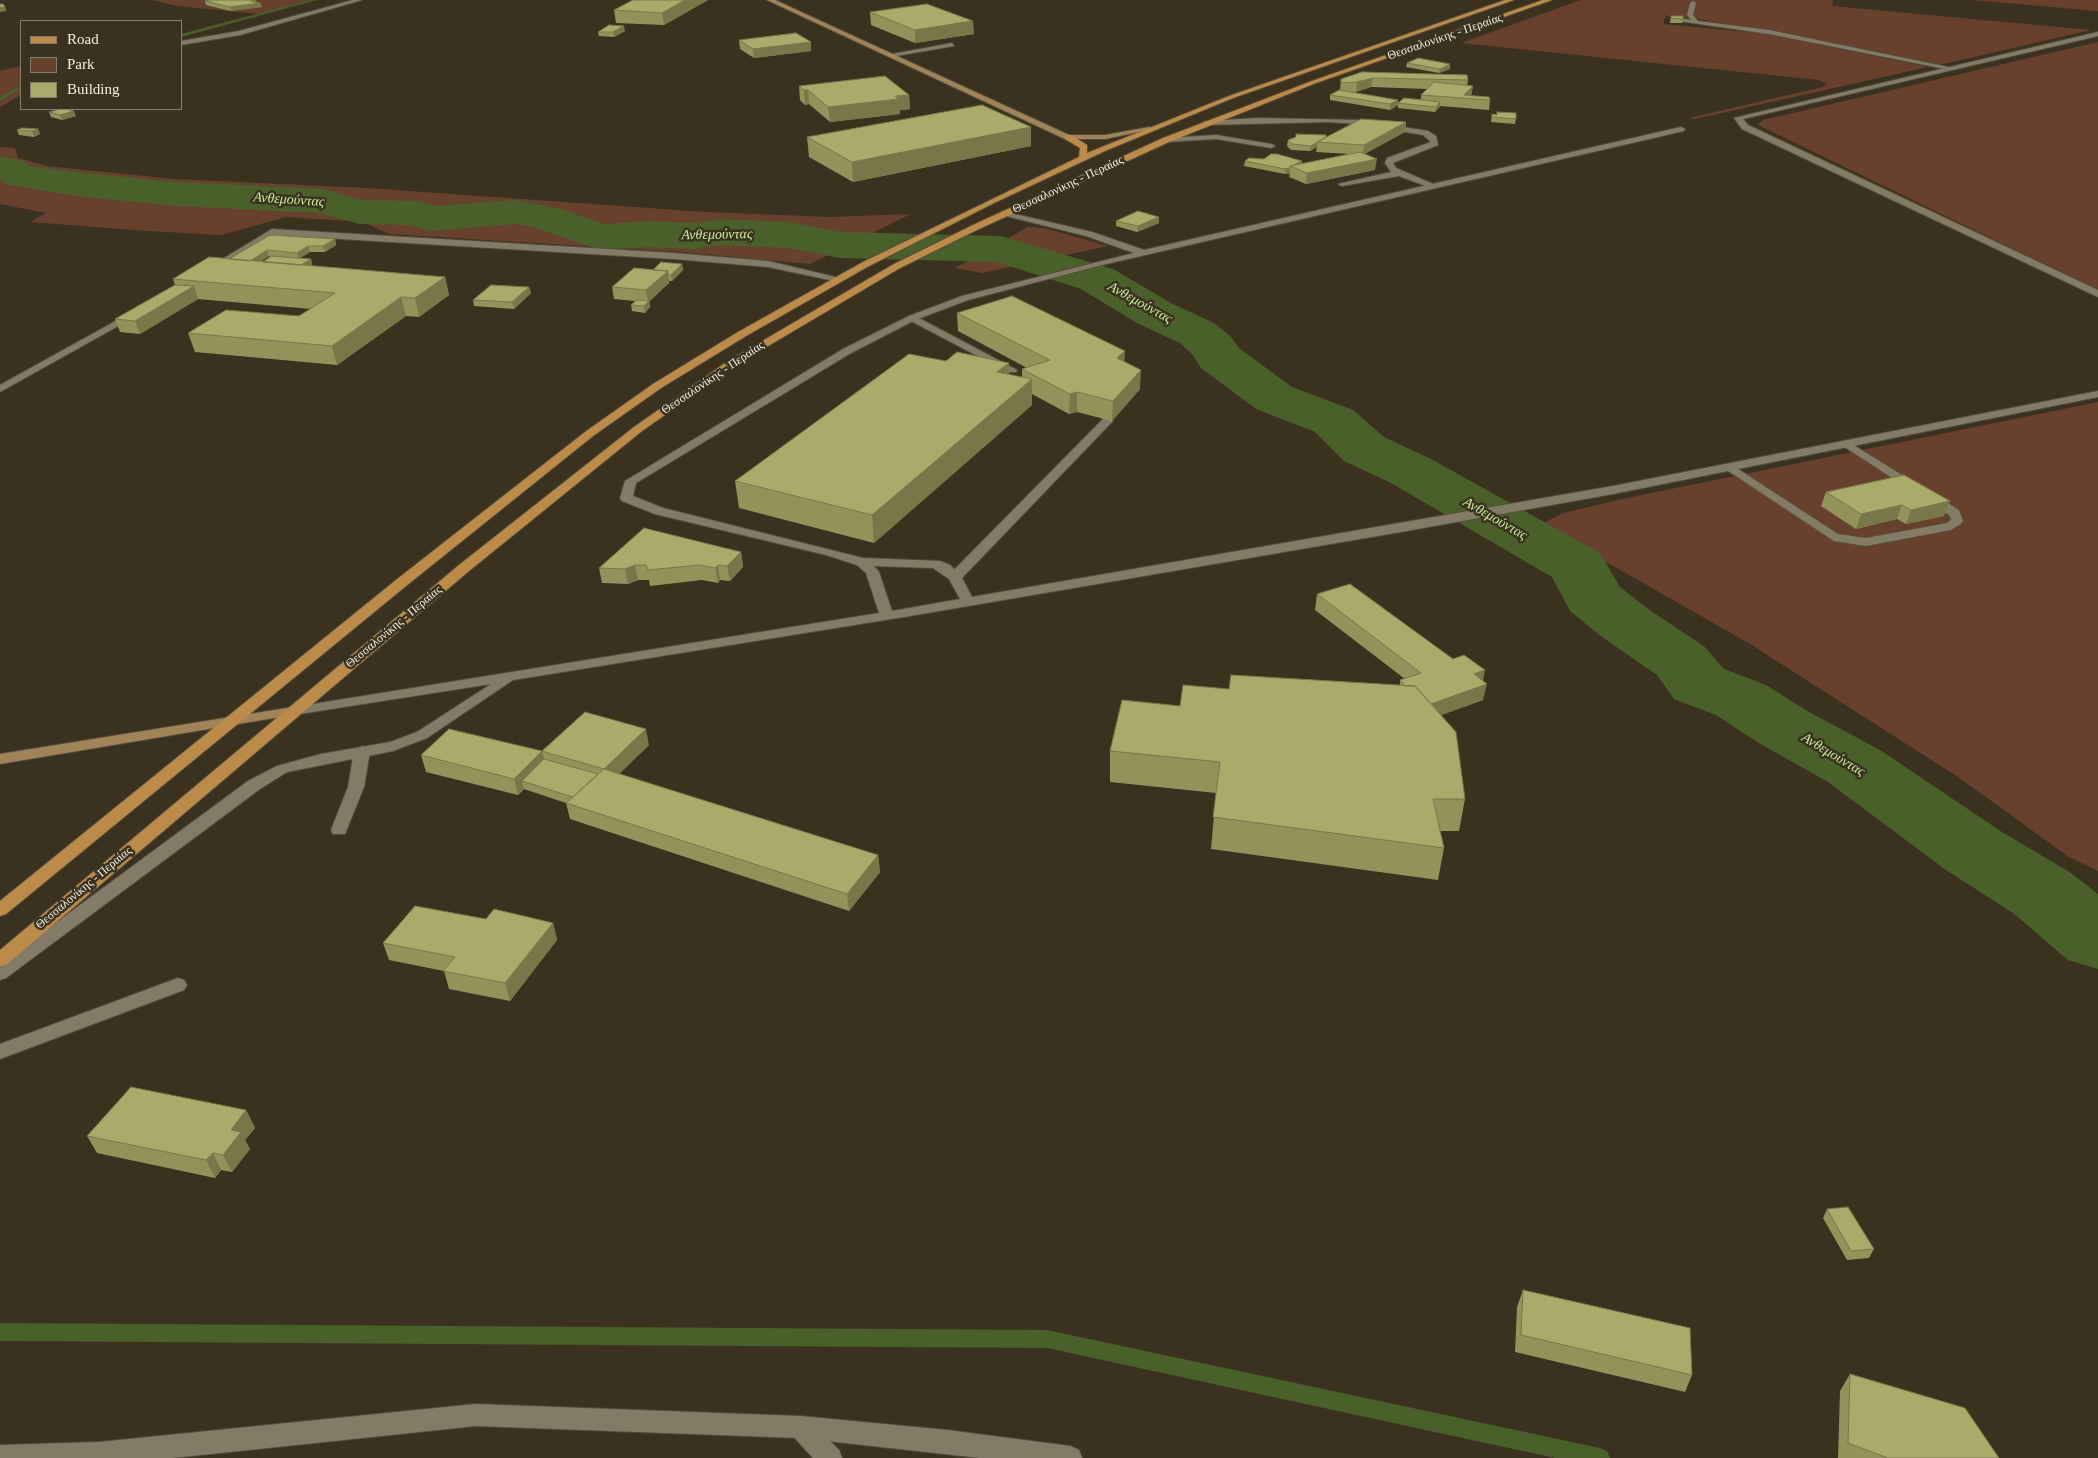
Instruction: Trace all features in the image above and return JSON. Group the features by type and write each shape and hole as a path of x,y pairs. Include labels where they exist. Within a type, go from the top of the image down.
{"main road":[{"name":"Θεσσαλονίκης - Περαίας","path":"0,910 230,722 608,420 742,334 840,278 949,221 1149,129 1300,72 1511,0"},
{"name":"Θεσσαλονίκης - Περαίας","path":"0,960 464,568 653,418 732,363 897,266 1005,213 1166,140 1314,82 1549,0"},
{"path":"1068,137 1084,147 1083,158"}],"street":[{"path":"182,43 240,33 359,0"},
{"path":"770,0 1068,137 1105,137 1149,129"},
{"path":"1693,3 1690,15 1695,21"},
{"path":"1673,19 1768,32 1950,68"},
{"path":"2098,34 1744,115 1738,118 1740,122 1760,134 2098,294"},
{"path":"890,54 952,45"},
{"path":"1206,123 1258,120 1343,121 1425,133 1433,138 1435,143 1390,160 1393,170 1434,186"},
{"path":"968,602 955,577 946,568 935,564 862,562 830,552 659,511 626,498 632,481 811,372 912,318 956,301 1004,286 1101,262 1681,129"},
{"path":"1166,140 1216,137 1271,146"},
{"path":"1342,184 1400,173"},
{"path":"1005,213 1089,234 1143,253"},
{"path":"203,273 272,232 674,256 768,264 840,278"},
{"path":"0,389 92,340 143,309"},
{"path":"912,318 1012,370"},
{"path":"0,759 968,602 1516,508 2098,394"},
{"path":"955,577 1107,421"},
{"path":"1728,467 1834,537 1866,542 1950,526 1957,521 1955,513 1847,444"},
{"path":"862,562 872,572 887,615"},
{"path":"0,973 254,785 282,769 393,746 422,736 511,677"},
{"path":"339,830 356,787 362,751"},
{"path":"0,1052 178,985"},
{"path":"0,1457 99,1454 476,1415 800,1427 947,1442 1070,1458"},
{"path":"800,1427 830,1458"}],"green space":[{"path":"153,0 310,0 259,14 177,6"},
{"path":"1581,0 1833,0 1832,6 2091,30 1939,65 1699,19 1693,15 1696,3 1690,2 1687,11 1688,18 1666,16 1663,24 1760,33 1928,67 1695,119 1689,118 1823,87 1827,84 1819,80 1461,43"},
{"path":"1971,0 2098,0 2098,11"},
{"path":"2098,42 2098,290 1758,125 1763,120"},
{"path":"20,66 20,96 0,107 0,71"},
{"path":"0,147 15,148 18,158 47,166 173,179 367,188 705,212 830,217 911,214 810,264 681,252 389,234 363,222 286,217 221,235 148,231 30,222 46,213 0,204"},
{"path":"1028,227 1044,228 1108,246 982,273 955,268"},
{"path":"2098,402 2098,871 2069,857 1958,777 1750,644 1624,572 1537,526 1563,513 1627,498"}],"building":[{"path":"256,0 251,1 260,3 230,7 205,1"},
{"path":"633,0 685,0 662,13 614,10"},
{"path":"927,4 973,21 915,30 870,12"},
{"path":"1671,16 1683,16 1683,19 1671,18"},
{"path":"609,25 624,26 613,32 598,32"},
{"path":"796,33 811,42 753,49 739,40"},
{"path":"1418,58 1450,64 1440,69 1407,63"},
{"path":"1362,72 1467,75 1468,80 1373,78 1341,83 1341,79"},
{"path":"885,76 909,95 895,96 899,99 828,107 808,90 804,90 799,86"},
{"path":"1434,82 1473,86 1464,95 1489,97 1490,100 1421,95"},
{"path":"1339,90 1398,100 1390,104 1330,95"},
{"path":"1404,98 1440,102 1436,107 1398,103"},
{"path":"982,105 1031,127 852,162 807,137"},
{"path":"57,110 74,111 60,115 49,112"},
{"path":"1497,112 1516,113 1516,119 1492,117 1492,114 1497,115"},
{"path":"1361,119 1406,122 1364,145 1317,142"},
{"path":"22,128 38,129 32,131 17,130"},
{"path":"1296,134 1326,135 1326,137 1311,146 1292,144 1288,140 1296,137"},
{"path":"1360,152 1377,159 1307,173 1290,166"},
{"path":"1271,154 1302,161 1285,169 1245,161 1249,158 1264,159"},
{"path":"1138,211 1159,217 1138,226 1116,221"},
{"path":"270,235 335,239 323,246 308,246 297,253 267,250 250,261 229,259"},
{"path":"271,256 311,259 301,265 263,262"},
{"path":"209,257 445,277 415,298 401,297 332,346 188,333 226,310 299,316 335,293 173,279"},
{"path":"661,262 682,264 671,275 668,275 668,271 653,270"},
{"path":"634,268 668,271 646,290 612,287"},
{"path":"175,285 194,286 135,321 115,319"},
{"path":"491,285 529,287 512,302 473,300"},
{"path":"1012,296 1125,351 1117,358 1141,370 1113,401 1077,392 1070,394 1022,369 1050,360 957,313"},
{"path":"637,300 649,301 644,306 631,305"},
{"path":"957,352 1009,363 997,372 1032,379 872,515 735,481 909,354 946,361"},
{"path":"1904,475 1950,501 1911,510 1902,505 1861,514 1826,492"},
{"path":"644,528 741,552 727,566 718,565 715,568 699,565 648,570 646,565 635,565 625,569 599,568"},
{"path":"1350,584 1453,659 1464,655 1485,670 1474,674 1487,684 1431,704 1415,686 1405,686 1400,680 1421,673 1317,594"},
{"path":"1231,675 1415,686 1456,732 1465,799 1433,799 1444,848 1213,817 1220,762 1110,751 1122,700 1180,706 1183,685 1229,689"},
{"path":"585,712 646,729 604,769 542,751"},
{"path":"449,729 542,751 514,779 421,755"},
{"path":"544,759 598,774 573,797 522,781"},
{"path":"604,769 878,855 847,894 566,803"},
{"path":"415,906 486,919 494,909 553,923 505,983 443,971 455,957 383,943"},
{"path":"131,1087 246,1110 231,1130 241,1132 223,1155 213,1153 206,1160 87,1136"},
{"path":"1848,1207 1874,1249 1851,1251 1827,1209"},
{"path":"1523,1290 1690,1328 1692,1375 1521,1335"},
{"path":"1850,1374 1965,1408 1999,1458 1888,1458 1848,1443"}],"waterway":[{"path":"182,36 315,0"},
{"path":"0,99 20,88"},
{"name":"Ανθεμούντας","path":"0,167 11,169 19,176 76,184 176,194 323,201 359,212 417,213 430,219 516,212 546,218 600,237 648,234 695,236 718,232 789,235 840,245 1001,249 1097,279 1154,313 1197,333 1213,346 1219,357 1274,398 1334,421 1364,449 1411,471 1578,566 1593,597 1625,623 1681,661 1699,684 1741,700 1783,727 1854,766 1974,851 2042,893 2098,939"},
{"path":"0,1332 1047,1339 1600,1458"}]}
